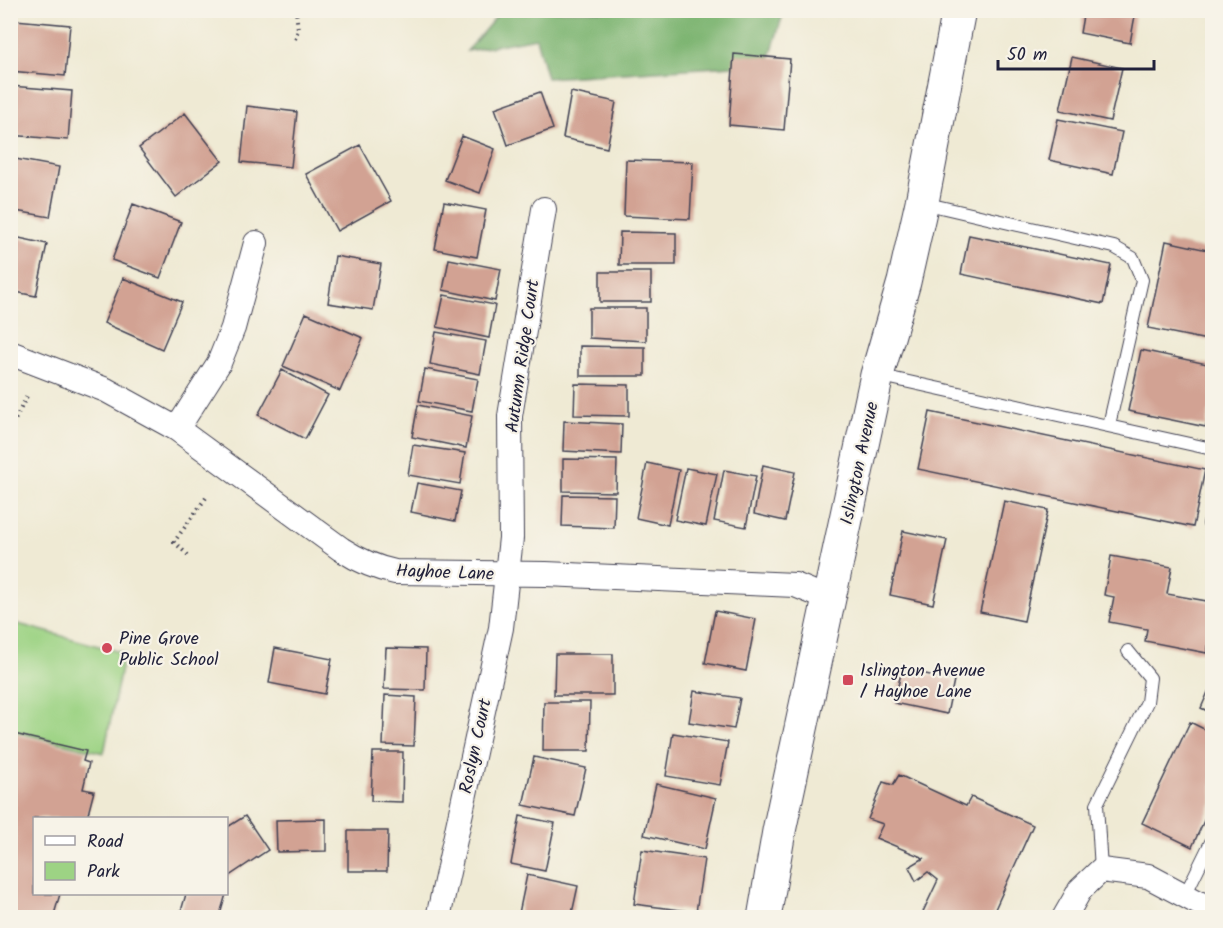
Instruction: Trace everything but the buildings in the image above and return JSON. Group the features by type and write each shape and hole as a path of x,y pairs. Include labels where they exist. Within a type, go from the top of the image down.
{"main road":[{"name":"Islington Avenue","path":"764,918 779,831 878,375 904,282 922,202 959,10"}],"street":[{"name":"Autumn Ridge Court","path":"508,574 511,538 510,416 544,209"},
{"path":"177,429 219,363 233,328 256,243"},
{"name":"Hayhoe Lane","path":"10,353 106,390 177,429 341,549 381,570 546,574 795,585 829,599"},
{"name":"Roslyn Court","path":"438,918 501,628 508,574"},
{"path":"1064,918 1080,890 1101,870 1148,876 1212,910"}],"lane":[{"path":"922,202 1114,248 1133,258 1142,280 1109,425"},
{"path":"878,375 1212,449"},
{"path":"1209,524 1212,510"},
{"path":"1101,870 1097,804 1147,702 1150,678 1128,651"},
{"path":"1185,895 1212,840"}],"path":[{"path":"295,39 298,30 297,10"},
{"path":"10,430 27,396"},
{"path":"188,555 174,543 208,495"}],"green space":[{"path":"501,11 784,11 766,70 733,66 547,78 536,38 467,51"},
{"path":"11,622 124,653 104,753 11,731"}],"place":[{"name":"Pine Grove Public School","path":"107,648"},
{"name":"Islington Avenue / Hayhoe Lane","path":"848,680"}]}
